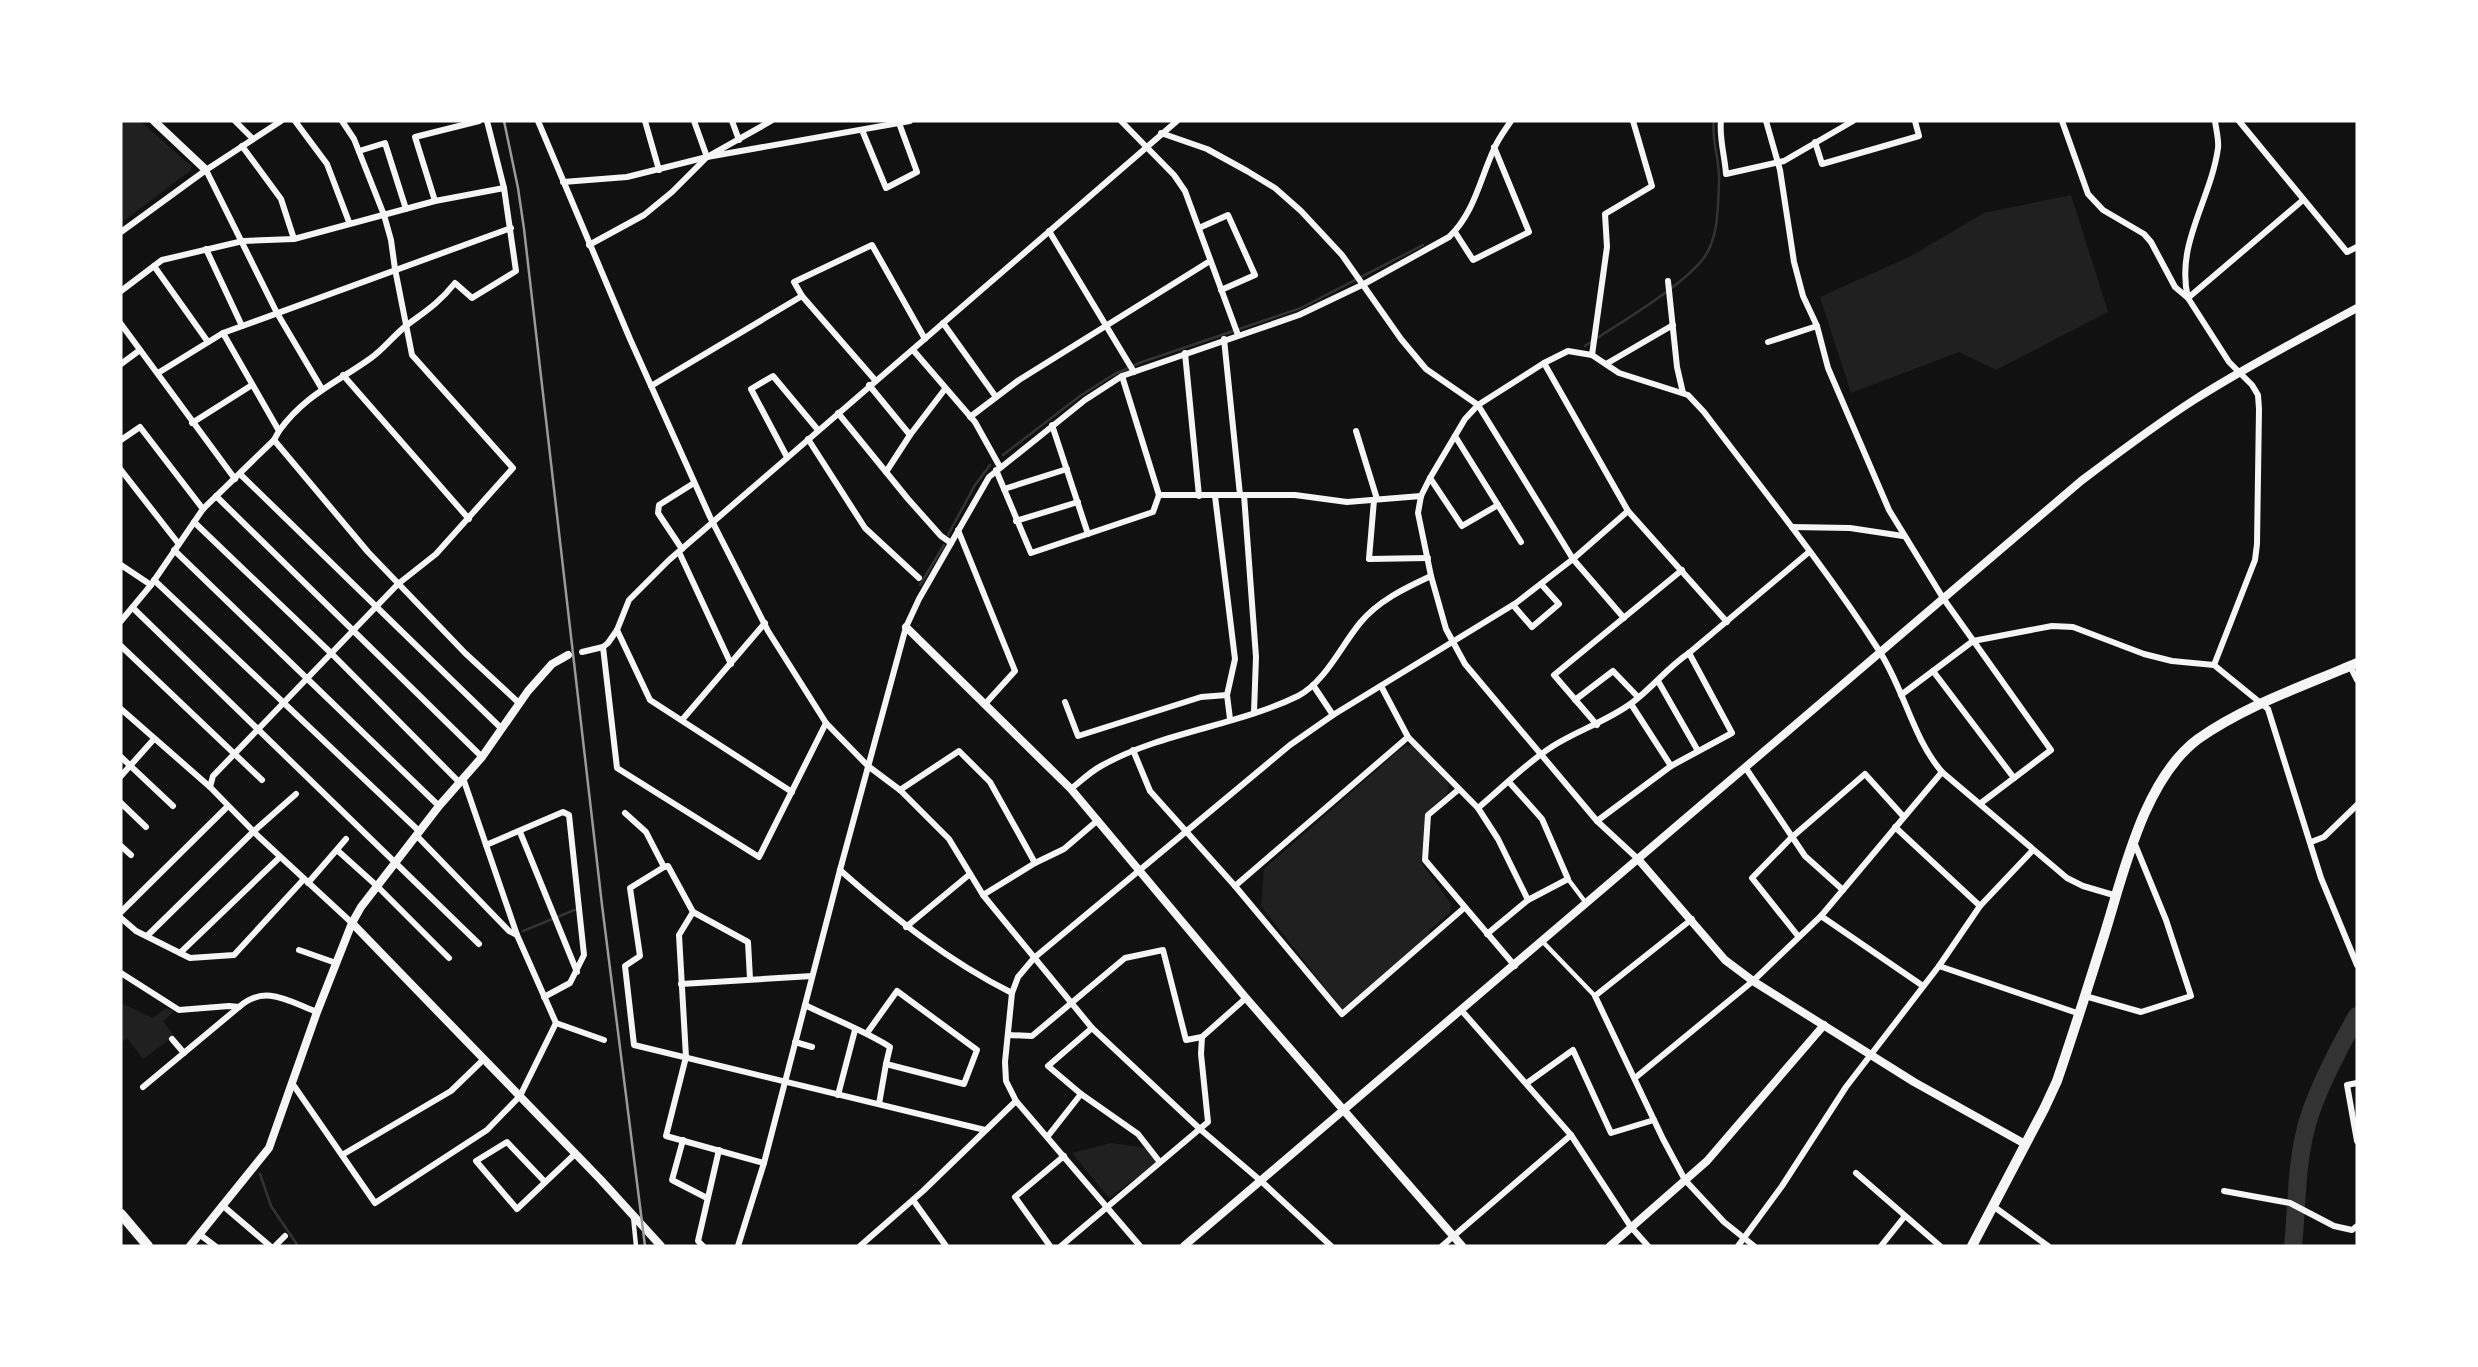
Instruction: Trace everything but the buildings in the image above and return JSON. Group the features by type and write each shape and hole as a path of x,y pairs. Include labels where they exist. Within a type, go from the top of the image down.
{"main road":[{"path":"1972,1246 2057,1081 2134,842 2164,777 2183,753 2216,728 2262,703 2354,665"},
{"path":"121,1214 148,1246"}],"street":[{"path":"154,121 205,170 277,313 322,389"},
{"path":"235,121 253,139"},
{"path":"121,231 205,170 281,121"},
{"path":"295,121 327,164 349,222"},
{"path":"435,201 415,137 479,121"},
{"path":"122,616 133,608 203,509 274,440 291,413 342,375 371,358 406,326 439,303 455,283 472,298 516,271 504,188 486,121"},
{"path":"538,121 589,245 694,483 765,624 826,723 868,766 900,790 949,839 983,895 1092,1028 1199,1129 1261,1181 1331,1246"},
{"path":"645,121 659,170"},
{"path":"694,121 707,157"},
{"path":"733,121 739,140"},
{"path":"589,245 644,215 682,183 707,157 771,121"},
{"path":"563,182 627,177 707,157 910,121"},
{"path":"1121,121 1174,175 1185,191 1238,335"},
{"path":"582,652 603,647 612,639 629,600 680,550 1177,121"},
{"path":"740,1245 906,627 919,599 989,477 1052,425 1122,376 1299,315 1364,284 1455,232 1475,199 1494,147 1511,121"},
{"path":"1592,355 1607,247 1605,214 1652,186 1633,121"},
{"path":"1721,121 1726,174 1784,161 1853,121"},
{"path":"1767,121 1778,162 1794,262 1804,296 1817,326 1828,368 1889,510 1943,598 2051,750 1981,803"},
{"path":"1815,142 1822,164 1919,136 1915,121"},
{"path":"2062,121 2088,194 2103,210 2144,234 2156,249 2175,287 2188,298 2230,362 2252,384 2259,402 2257,544 2245,588 2214,665"},
{"path":"2188,298 2184,273 2185,257 2219,146 2215,121"},
{"path":"2239,121 2347,252 2357,247"},
{"path":"210,787 213,776 398,584 436,554 513,468 412,355 384,215 355,139 345,122"},
{"path":"862,130 886,188 917,172 899,123"},
{"path":"1161,133 1207,149 1275,188 1323,234 1364,284 1401,339 1426,369 1478,405 1573,559 1624,618"},
{"path":"359,151 385,143 406,209"},
{"path":"242,146 281,199 294,239"},
{"path":"1455,232 1473,260 1529,232 1494,147"},
{"path":"121,291 162,260 243,241 294,239 349,222 435,201 504,188"},
{"path":"2188,298 2302,200"},
{"path":"1199,228 1228,215 1255,275 1221,290"},
{"path":"158,373 223,333 510,228"},
{"path":"1049,231 1134,372"},
{"path":"910,435 794,282 872,245 925,339"},
{"path":"206,249 242,326"},
{"path":"970,417 1019,380 1210,261"},
{"path":"154,266 208,342"},
{"path":"1668,281 1677,368 1683,393"},
{"path":"651,386 802,296"},
{"path":"1184,1246 2081,481 2137,438 2239,372 2357,307"},
{"path":"943,323 996,397"},
{"path":"121,324 192,423 237,477 377,607 500,728"},
{"path":"1606,364 1673,325"},
{"path":"1768,342 1817,326"},
{"path":"223,333 279,431"},
{"path":"1224,339 1242,495 1256,657 1254,712"},
{"path":"121,364 140,350"},
{"path":"913,350 970,417 998,468 1016,521 1031,553 1153,512 1159,495 1122,376"},
{"path":"2025,1144 1914,1082 1753,981 1725,960 1638,859 1597,821 1465,664 1452,642 1431,576 1418,513 1421,496 1430,478 1465,419 1478,405 1567,351 1592,355 1630,377 1688,395 1792,527 1880,652 1929,757 1942,772 2067,878 2083,886 2117,896"},
{"path":"1185,353 1199,496"},
{"path":"1544,363 1628,511 1727,622"},
{"path":"342,375 469,519"},
{"path":"787,457 751,389 773,376 818,430"},
{"path":"192,423 252,385"},
{"path":"886,472 945,389"},
{"path":"838,413 941,536 951,543"},
{"path":"1052,425 1088,534"},
{"path":"121,440 140,427 203,509"},
{"path":"1356,431 1376,500 1369,559 1428,558"},
{"path":"1455,436 1521,542"},
{"path":"808,439 865,528 919,578"},
{"path":"274,440 368,552 464,653 519,703"},
{"path":"1004,489 1067,469"},
{"path":"121,470 176,547 439,806"},
{"path":"1430,478 1462,526 1498,505"},
{"path":"694,483 659,505 658,513 680,550 731,664"},
{"path":"1159,495 1295,495 1347,502 1421,496"},
{"path":"216,496 482,757"},
{"path":"1215,496 1236,659 1227,695 1230,719"},
{"path":"1016,521 1078,502"},
{"path":"1140,1246 1016,1101 1006,1081 1012,993 1018,977 1034,958 1290,745 1333,715 1513,605 1573,559 1628,511"},
{"path":"194,522 461,781 517,935 556,1023 604,1040"},
{"path":"1792,527 1850,528 1903,536"},
{"path":"958,530 1014,671 985,704"},
{"path":"1478,808 1552,747 1597,725 1631,704 1673,664 1809,552"},
{"path":"121,565 152,582 284,704 419,834 509,931 517,935"},
{"path":"1597,725 1554,675 1682,570"},
{"path":"1071,789 1101,766 1133,750 1298,696 1313,685 1366,616 1399,590 1431,576"},
{"path":"1513,605 1532,627 1559,604 1541,584"},
{"path":"133,608 479,944"},
{"path":"682,720 765,624"},
{"path":"1901,695 1973,641 2063,626 2073,627 2172,662 2214,665 2268,709 2321,878 2357,965"},
{"path":"906,627 1071,789 1246,998 1462,1246"},
{"path":"617,630 650,700 792,792"},
{"path":"121,646 261,780"},
{"path":"603,647 617,768 759,857 826,723"},
{"path":"1597,821 1671,766 1732,733 1689,653"},
{"path":"190,1246 269,1148 352,923 439,806 482,757 519,703 552,664 568,655"},
{"path":"2354,665 2357,680"},
{"path":"1575,701 1613,671 1638,698"},
{"path":"1934,671 2014,778"},
{"path":"1658,681 1698,751"},
{"path":"1313,685 1333,715"},
{"path":"1381,686 1408,737 1478,808 1498,839 1528,900"},
{"path":"1065,702 1078,736 1201,697 1227,695"},
{"path":"1631,704 1671,766"},
{"path":"121,709 210,787 253,832 352,923 661,1246"},
{"path":"1235,886 1408,737"},
{"path":"121,776 155,739"},
{"path":"1133,750 1150,790 1342,1014 1464,908"},
{"path":"900,790 959,751 990,782 1035,863"},
{"path":"121,757 173,806"},
{"path":"1745,767 1805,856 1843,890"},
{"path":"1635,1078 1753,981 1821,916 1942,772"},
{"path":"1798,936 1752,878 1791,838 1865,774 1903,816"},
{"path":"1509,782 1542,819 1567,879 1588,904"},
{"path":"1458,790 1428,815 1425,860 1514,966"},
{"path":"148,936 296,793"},
{"path":"121,803 146,827"},
{"path":"2311,842 2324,837 2357,805"},
{"path":"121,912 228,806"},
{"path":"486,845 563,812 569,815 584,955 570,983 544,997"},
{"path":"625,813 646,832 664,867"},
{"path":"983,895 1035,863 1064,849 1098,820"},
{"path":"1895,827 1980,906"},
{"path":"520,831 577,972"},
{"path":"121,918 190,958 234,955 346,839"},
{"path":"2085,996 2141,1012 2191,996 2166,920 2134,842"},
{"path":"121,846 131,855"},
{"path":"337,850 449,958"},
{"path":"1738,1246 1782,1186 1846,1087 1939,966 1980,906 2033,850"},
{"path":"180,953 280,857"},
{"path":"750,979 748,942 694,912 668,866 630,888 640,956 625,966 634,1045 985,1130"},
{"path":"839,870 905,927 982,978 1012,993"},
{"path":"905,927 970,874"},
{"path":"1486,934 1528,900 1567,879"},
{"path":"694,912 679,935 686,1057 666,1136 764,1163"},
{"path":"1821,916 1923,986"},
{"path":"1595,996 1692,919"},
{"path":"1543,942 1595,996 1685,1180 1724,1222 1754,1246"},
{"path":"299,950 336,963"},
{"path":"1008,1035 1032,1036 1125,958 1163,950 1186,1040 1202,1037 1246,998"},
{"path":"1939,966 2080,1014"},
{"path":"121,974 179,1010 239,1007"},
{"path":"681,984 812,976"},
{"path":"867,1033 897,992 977,1050 964,1084 886,1064"},
{"path":"143,1087 251,997 274,995 317,1012"},
{"path":"805,1005 855,1030 867,1033 890,1047 879,1104"},
{"path":"1462,1011 1571,1135 1631,1227 1648,1246"},
{"path":"292,1083 375,1203 487,1130 520,1096 556,1023"},
{"path":"1610,1246 1707,1161 1824,1025"},
{"path":"1092,1028 1048,1066 1081,1094 1138,1134 1159,1161"},
{"path":"838,1095 855,1030"},
{"path":"1061,1246 1208,1122 1201,1054 1202,1037"},
{"path":"172,1039 184,1053"},
{"path":"795,1042 812,1047"},
{"path":"1527,1083 1573,1050 1611,1133 1654,1120"},
{"path":"342,1154 451,1091 484,1059"},
{"path":"2357,1083 2347,1085 2357,1142"},
{"path":"1048,1136 1081,1094"},
{"path":"860,1246 913,1200 1016,1101"},
{"path":"1443,1246 1571,1135"},
{"path":"683,1140 672,1180 707,1198"},
{"path":"545,1182 507,1142 476,1161 517,1209 575,1154"},
{"path":"703,1246 698,1241 719,1150"},
{"path":"1050,1246 1015,1197 1064,1156"},
{"path":"1856,1173 1940,1246"},
{"path":"2224,1191 2290,1203 2334,1226 2352,1230 2357,1226"},
{"path":"913,1200 946,1246"},
{"path":"222,1205 272,1246 285,1236"},
{"path":"1993,1206 2048,1246"},
{"path":"633,1215 636,1246"},
{"path":"1881,1246 1905,1216"},
{"path":"200,1234 215,1246"}],"shaded area":[{"path":"121,121 140,121 191,166 191,170 125,220 121,220"},
{"path":"2071,195 2108,312 1996,370 1959,352 1851,393 1820,297 1911,256 1984,213"},
{"path":"1416,745 1449,784 1447,794 1426,812 1421,862 1451,904 1450,913 1429,930 1430,937 1342,1009 1261,906 1264,869 1404,746"},
{"path":"121,1003 153,1018 166,1008 174,1012 163,1021 174,1036 143,1059 127,1038 121,1043"},
{"path":"1111,1143 1146,1148 1159,1161 1109,1198 1072,1153"}],"waterway":[{"path":"1585,346 1679,282 1708,251 1715,232 1718,200 1719,173 1714,121"},
{"path":"1003,455 1080,396 1113,375 1139,363 1301,308 1423,245"},
{"path":"948,535 975,485 990,465"},
{"path":"920,585 944,545"},
{"path":"523,931 577,909"},
{"path":"2293,1246 2299,1172 2306,1128 2321,1086 2357,1016"},
{"path":"260,1174 271,1206 298,1246"}],"railway":[{"path":"504,121 524,229 602,905 645,1246"}]}
